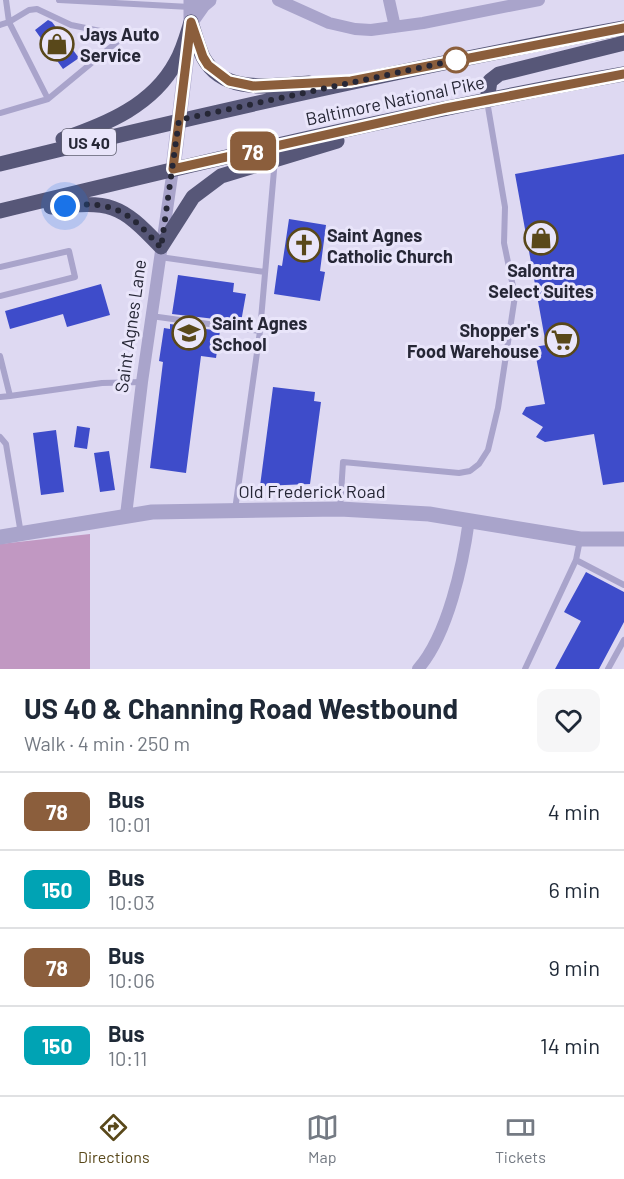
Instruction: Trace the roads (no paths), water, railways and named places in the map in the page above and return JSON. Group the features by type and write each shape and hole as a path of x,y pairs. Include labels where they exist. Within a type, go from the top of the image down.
{"main road":[{"path":"191,10 203,57 208,65 229,81 253,86 351,81"},
{"path":"0,163 83,132 133,108 149,96 177,62 191,10"},
{"name":"Baltimore National Pike","path":"0,163 351,81 624,28"},
{"path":"487,100 490,81 499,74 624,43"},
{"name":"Baltimore National Pike","path":"0,212 173,169 446,108 624,74"},
{"path":"0,212 86,203 108,206 128,215 160,252 193,197 205,186 222,176 446,108"}],"street":[{"path":"191,10 209,0"},
{"path":"278,0 316,19 342,27 371,30 539,0"},
{"path":"389,0 395,27"},
{"name":"Saint Agnes Lane","path":"126,515 142,382 173,169 191,10"},
{"name":"Old Frederick Road","path":"0,537 152,512 340,509 429,513 580,539 624,539"},
{"path":"418,669 427,659 443,623 464,557 469,520"}],"lane":[{"path":"6,0 9,22 48,99"},
{"path":"59,0 191,10"},
{"path":"0,25 28,10 38,9 71,25 110,33 116,37 117,42 48,99 0,113"},
{"path":"340,509 343,462 459,473 470,471 479,464 488,450 498,408 515,296 504,243 505,207 493,147 487,100"},
{"path":"235,510 260,331 275,159"},
{"path":"0,267 69,251 75,277 0,296"},
{"path":"160,252 265,272"},
{"path":"151,316 260,331"},
{"path":"0,356 10,396"},
{"path":"0,397 102,383 142,382"},
{"path":"0,437 6,444 21,534"},
{"path":"525,669 576,560 580,539"},
{"path":"576,560 624,585"},
{"path":"608,669 624,640"}],"place":[{"name":"Jays Auto Service","path":"57,44"},
{"name":"Salontra Select Suites","path":"541,238"},
{"name":"Saint Agnes Catholic Church","path":"304,245"},
{"name":"Saint Agnes School","path":"189,333"},
{"name":"Shopper's Food Warehouse","path":"562,340"}]}
